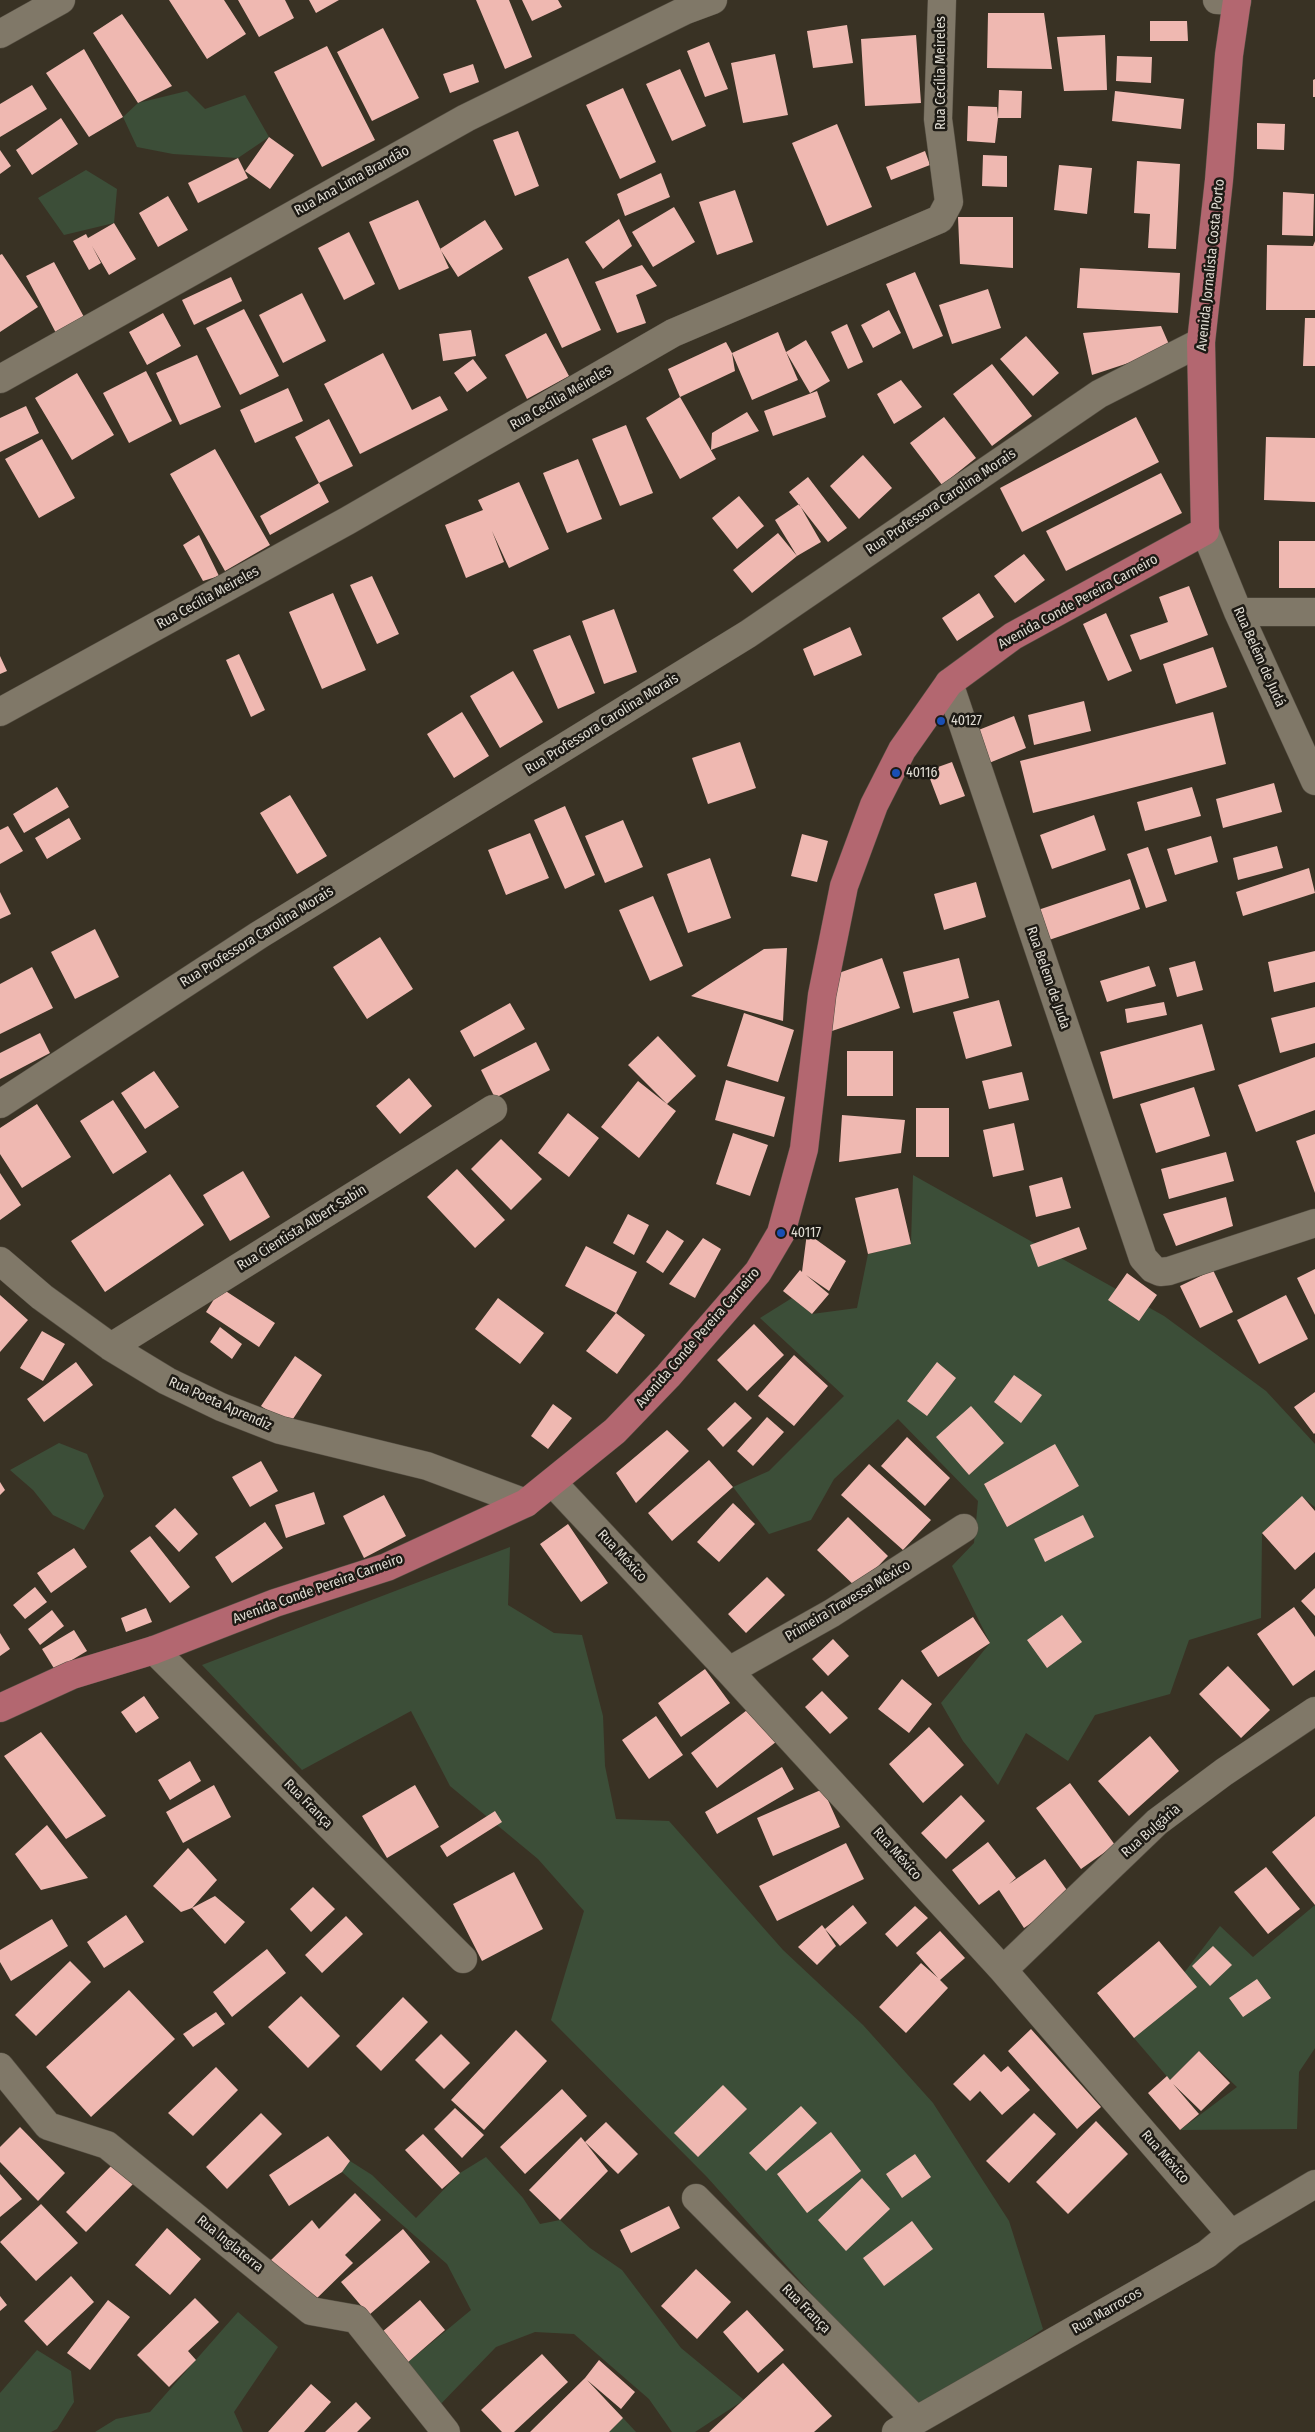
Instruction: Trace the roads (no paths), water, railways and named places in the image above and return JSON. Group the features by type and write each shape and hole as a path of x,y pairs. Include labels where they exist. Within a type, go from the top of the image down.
{"main road":[{"name":"Avenida Jornalista Costa Porto","path":"1205,531 1201,342 1219,180 1229,55 1237,0"},
{"name":"Avenida Conde Pereira Carneiro","path":"0,1708 72,1674 154,1650 275,1603 387,1567 526,1503 615,1432 668,1376 758,1272 781,1233 804,1149 822,995 844,886 874,805 902,750 949,683 1013,636 1205,531"}],"street":[{"path":"0,34 61,0"},
{"name":"Rua Ana Lima Brandão","path":"0,379 466,118 686,10 713,0"},
{"name":"Rua Cecília Meireles","path":"0,712 347,521 673,333 924,228 940,219 950,202 938,119 942,0"},
{"path":"1217,0 1237,0"},
{"name":"Rua Professora Carolina Morais","path":"0,1104 258,934 748,634 1099,394 1201,342"},
{"name":"Rua Belém de Judá","path":"1205,531 1238,612 1315,781"},
{"path":"1238,612 1315,612"},
{"name":"Rua Belem de Juda","path":"949,683 1140,1250 1153,1269 1160,1272 1169,1271 1315,1223"},
{"name":"Rua Cientista Albert Sabin","path":"111,1347 493,1109"},
{"name":"Rua Poeta Aprendiz","path":"2,1265 42,1297 111,1347 167,1381 221,1407 280,1430 427,1466 526,1503"},
{"name":"Rua México","path":"553,1483 729,1671 1003,1970 1231,2234"},
{"name":"Primeira Travessa México","path":"729,1671 832,1613 964,1528"},
{"name":"Rua França","path":"154,1650 463,1959"},
{"name":"Rua Bulgária","path":"1003,1970 1157,1822 1224,1772 1315,1711"},
{"name":"Rua Inglaterra","path":"0,2067 48,2126 107,2145 311,2311 356,2319 446,2432"},
{"name":"Rua Marrocos","path":"906,2426 1206,2254 1231,2234 1315,2184"},
{"name":"Rua França","path":"696,2198 906,2426"}],"place":[{"name":"40127","path":"941,721"},
{"name":"40116","path":"896,773"},
{"name":"40117","path":"781,1233"}]}
